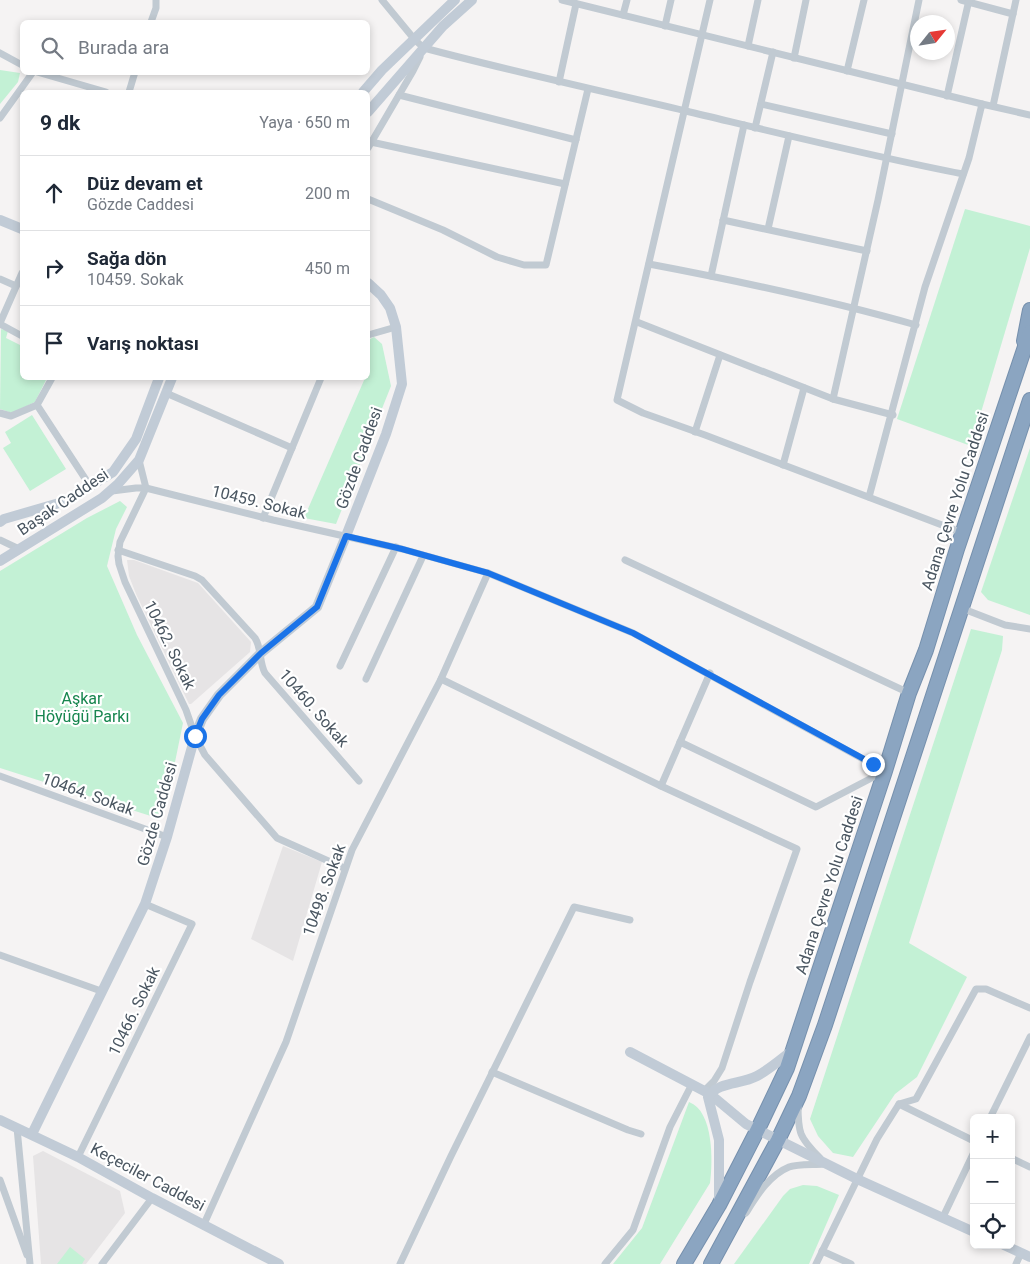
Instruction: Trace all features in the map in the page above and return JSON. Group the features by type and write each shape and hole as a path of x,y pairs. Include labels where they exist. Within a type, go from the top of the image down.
{"highway":[{"path":"1022,353 1030,310"},
{"name":"Adana Çevre Yolu Caddesi","path":"684,1264 719,1205 787,1068 909,693 926,650 1030,332"},
{"path":"713,1261 778,1140 799,1096 825,1025 1030,400"}],"street":[{"path":"152,20 156,8 156,0"},
{"path":"382,0 415,40 424,48 506,70 684,110 887,159 963,174"},
{"path":"365,90 382,70 455,0"},
{"path":"370,110 443,26 472,0"},
{"path":"562,0 1030,115"},
{"path":"623,15 627,0"},
{"path":"665,26 671,0"},
{"path":"710,0 637,322 617,400 643,413 963,533"},
{"path":"748,46 758,0"},
{"path":"794,58 806,0"},
{"path":"846,70 864,0"},
{"path":"833,399 887,159 919,0"},
{"path":"993,106 1016,0"},
{"path":"947,96 966,1 1013,14"},
{"path":"559,82 576,4"},
{"path":"370,143 413,71 424,48"},
{"path":"756,128 773,52"},
{"path":"0,53 20,65"},
{"path":"21,90 33,75"},
{"path":"46,75 99,90"},
{"path":"130,90 134,75"},
{"path":"370,200 443,230 497,257 524,265 546,265 588,89"},
{"path":"0,118 20,92"},
{"path":"399,95 576,140"},
{"path":"761,104 892,134"},
{"path":"869,497 926,287 963,174 982,104"},
{"path":"711,276 744,125"},
{"path":"768,230 789,136"},
{"path":"370,145 565,184"},
{"path":"0,220 20,228"},
{"path":"723,220 867,251"},
{"path":"649,264 854,307 916,325"},
{"path":"20,277 0,323 20,335"},
{"path":"0,279 16,286"},
{"name":"Gözde Caddesi","path":"32,1134 145,904 167,837 195,736 210,706 261,653 317,607 346,536 386,434 402,384 396,327 390,308 381,294 370,285"},
{"path":"637,322 833,399 892,415"},
{"path":"370,334 396,327"},
{"path":"695,432 720,356"},
{"path":"0,413 11,416 37,405 51,380"},
{"name":"Başak Caddesi","path":"0,522 4,519 66,501 112,472 136,439 158,380"},
{"name":"Başak Caddesi","path":"0,561 112,491 139,460 171,380"},
{"path":"264,518 320,380"},
{"path":"783,464 804,388"},
{"path":"166,393 292,448"},
{"path":"37,405 90,486"},
{"path":"118,550 123,534 146,488 139,460"},
{"name":"10459. Sokak","path":"112,491 146,488 264,518 396,548 488,573 633,633 710,673 885,771"},
{"path":"0,540 19,549"},
{"path":"340,666 396,548"},
{"name":"10460. Sokak","path":"118,550 202,580 255,638 261,653 262,667 265,673 358,780"},
{"name":"10462. Sokak","path":"118,550 119,564 125,582 186,710 195,736 205,755 277,838 344,868"},
{"path":"366,679 423,556"},
{"path":"625,560 909,693"},
{"name":"10498. Sokak","path":"204,1224 286,1042 344,868 441,679 488,573"},
{"path":"961,608 1005,625 1030,629"},
{"path":"661,786 710,673"},
{"path":"441,679 661,786 797,849 722,1068 707,1093 710,1111 719,1140 719,1205"},
{"path":"680,742 816,807 885,771"},
{"name":"10464. Sokak","path":"0,776 167,837"},
{"name":"10466. Sokak","path":"78,1157 192,924 145,904"},
{"path":"400,1264 574,907 630,920"},
{"path":"0,955 101,991"},
{"path":"816,1264 877,1139 900,1104 916,1099 976,989 986,989 1030,1008"},
{"path":"992,1114 1030,1037"},
{"path":"707,1093 723,1085 737,1084 756,1076 793,1050"},
{"path":"630,1052 707,1093 746,1124 825,1164 970,1230"},
{"path":"492,1072 620,1127 641,1134"},
{"path":"605,1264 633,1230 670,1127 692,1084"},
{"path":"799,1096 798,1131 809,1147 825,1164"},
{"path":"900,1104 970,1139"},
{"name":"Keçeciler Caddesi","path":"0,1120 78,1157 279,1264"},
{"path":"17,1128 30,1263"},
{"path":"943,1217 971,1159"},
{"path":"1013,1159 1030,1166"},
{"path":"713,1261 760,1192 773,1178 789,1167 825,1164"},
{"path":"0,1180 30,1263"},
{"path":"102,1264 152,1198"},
{"path":"1013,1249 1026,1255 1016,1264"},
{"path":"822,1251 851,1264"}],"shaded area":[{"path":"127,560 134,560 198,583 251,642 250,652 191,704 189,704 136,594 129,576"},
{"path":"283,846 322,862 293,961 251,939"},
{"path":"43,1151 120,1191 125,1213 86,1264 41,1264 33,1156"}],"green space":[{"path":"0,70 20,73 18,82 0,104"},
{"path":"965,209 1030,226 1030,248 971,446 897,419"},
{"path":"1,329 8,331 6,338 20,345 20,380 46,380 35,402 12,413 0,409"},
{"path":"374,337 382,344 391,386 336,524 304,518 364,380 370,380 370,339"},
{"path":"32,415 66,469 30,491 3,448 11,443 5,432"},
{"path":"1030,448 1030,615 988,600 981,592"},
{"name":"Aşkar Höyüğü Parkı","path":"120,501 127,507 116,529 107,566 137,635 183,723 175,762 157,818 0,768 0,571 87,518"},
{"path":"971,629 1003,636 1002,650 909,943 967,977 917,1077 895,1094 853,1157 833,1153 818,1136 810,1119"},
{"path":"689,1102 697,1107 707,1126 712,1163 710,1183 660,1264 613,1264 642,1228"},
{"path":"803,1185 817,1186 839,1195 809,1264 734,1264 783,1196 790,1189"},
{"path":"70,1247 85,1259 82,1264 57,1264"}],"route":[{"path":"195,736 202,719 219,695 261,653 317,607 346,536 402,549 488,573 633,633 710,673 873,764"}]}
